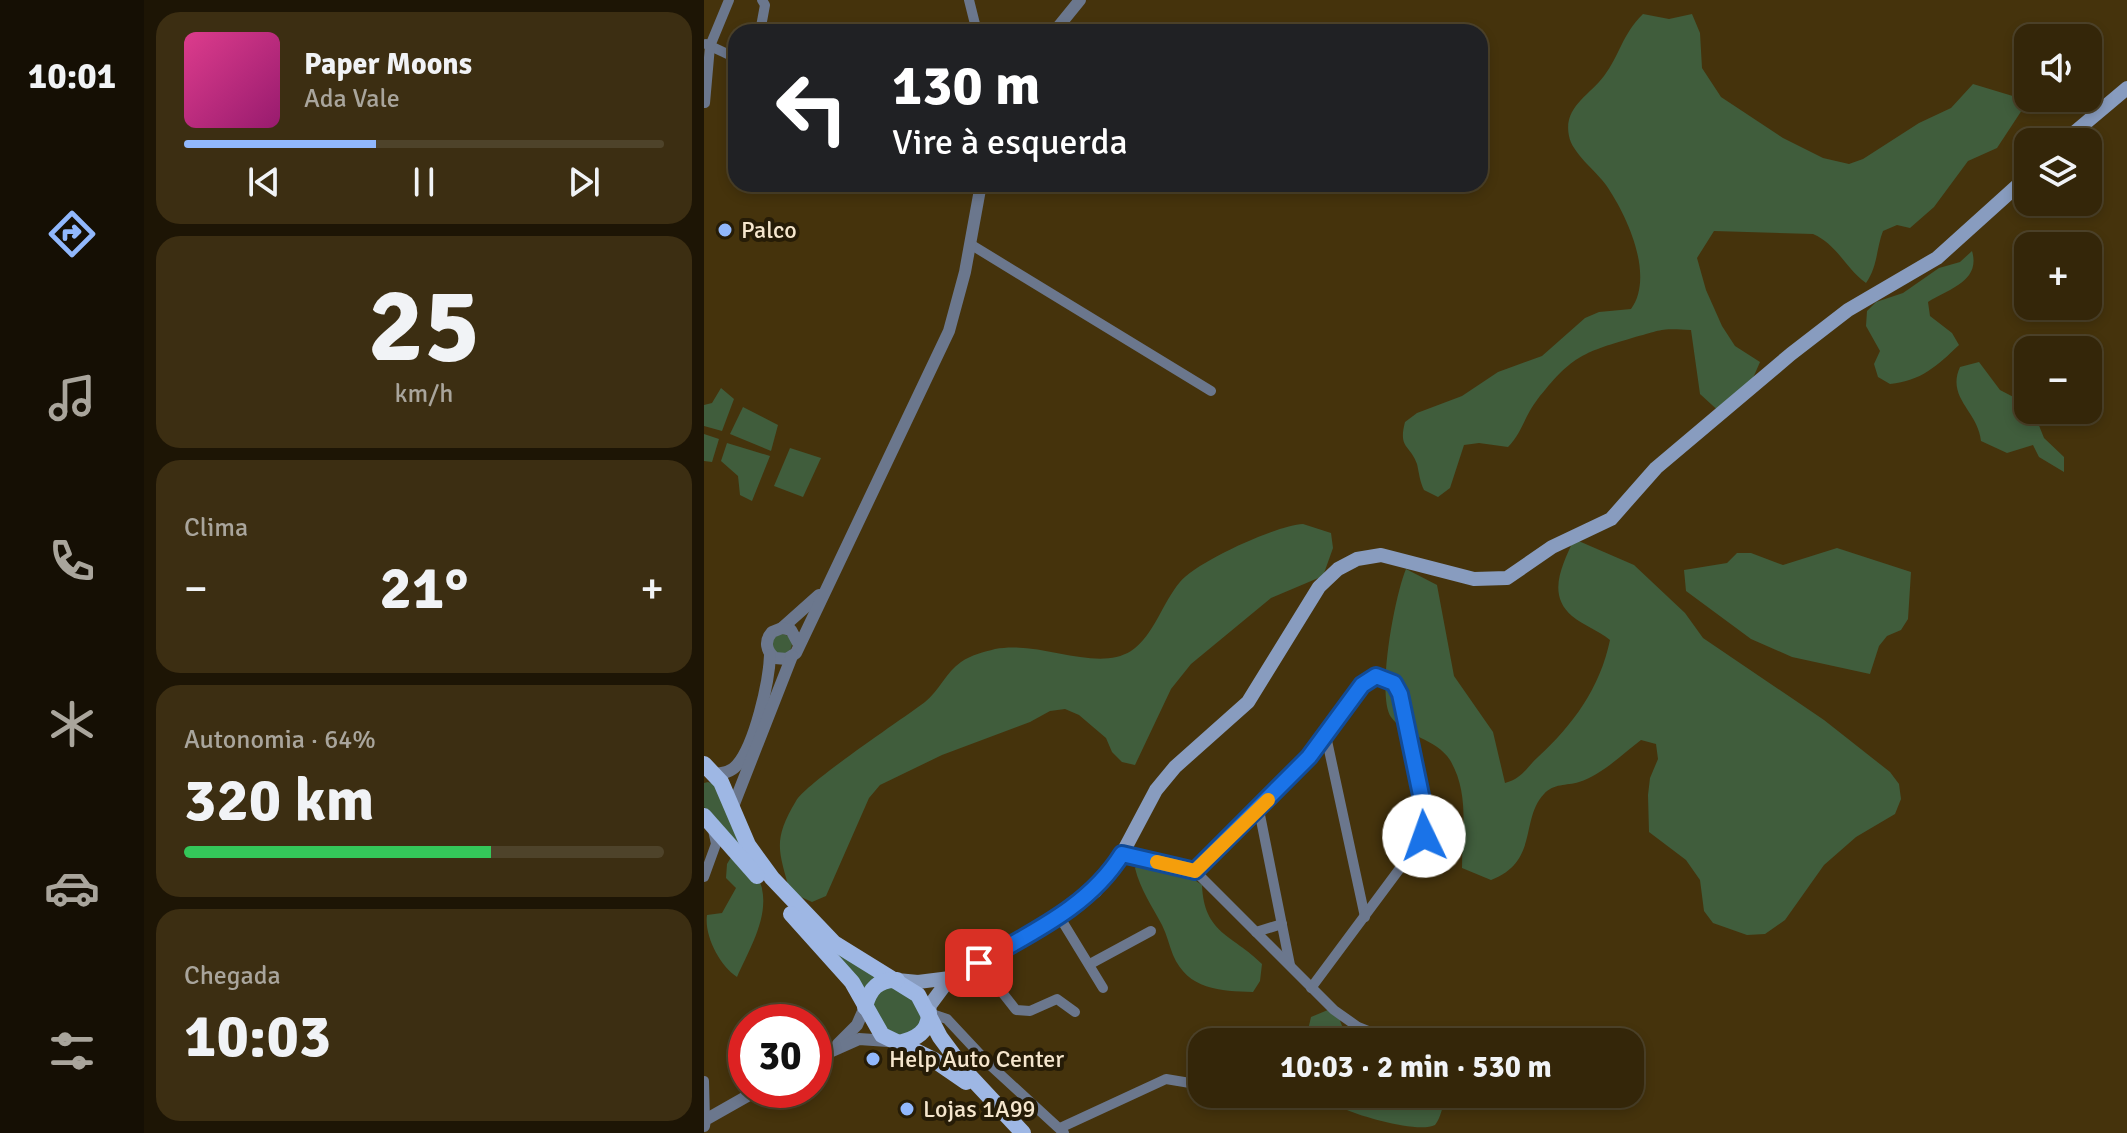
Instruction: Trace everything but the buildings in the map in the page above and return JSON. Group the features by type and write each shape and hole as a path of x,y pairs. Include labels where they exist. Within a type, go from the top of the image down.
{"main road":[{"path":"2080,128 2127,88"},
{"path":"865,1007 868,995 879,983 950,978 1059,916 1095,891 1122,854 1156,790 1175,767 1248,702 1319,587 1338,569 1357,559 1381,555 1474,579 1507,578 1552,547 1611,519 1656,468 1814,335 1848,310 1937,258 2014,189"},
{"path":"708,772 732,809 756,858 808,917 846,952 918,995 940,1037 987,1097 1023,1133"},
{"path":"708,819 852,982 882,1035 943,1065 987,1097"},
{"path":"899,1043 918,1037 929,1021 930,1005 950,978"}],"street":[{"path":"705,103 707,45 729,0"},
{"path":"761,24 765,5 762,0"},
{"path":"969,0 975,24"},
{"path":"1060,24 1080,0"},
{"path":"1070,24 1090,0"},
{"path":"707,45 728,54"},
{"path":"732,809 792,656 949,331 980,192"},
{"path":"970,244 1211,391"},
{"path":"708,772 734,768 743,755 767,689 768,636 782,628 824,590"},
{"path":"782,628 791,630 798,643"},
{"path":"770,655 781,660 792,656"},
{"path":"1195,871 1259,810 1326,736 1370,678 1384,677 1394,683 1400,694 1426,827 1418,850 1311,988"},
{"path":"1326,736 1365,917"},
{"path":"1259,810 1291,967"},
{"path":"704,877 708,856 716,844 708,819"},
{"path":"708,856 736,850"},
{"path":"1122,854 1195,871 1311,988 1347,1019 1366,1028"},
{"path":"1059,916 1103,988"},
{"path":"1256,932 1282,924"},
{"path":"1090,964 1151,931"},
{"path":"979,963 1016,1010 1030,1011 1057,999 1075,1012"},
{"path":"836,1047 857,1025 865,1007"},
{"path":"929,1013 947,1019 990,1065 1062,1131 1166,1079 1188,1083"},
{"path":"832,1049 859,1039 899,1043"},
{"path":"704,1081 704,1126"},
{"path":"705,1120 728,1107"}],"green space":[{"path":"1643,14 1669,19 1692,14 1700,33 1702,68 1721,97 1783,138 1823,158 1849,164 1951,108 1973,84 2014,96 2014,112 2021,112 1997,148 1968,161 1934,207 1910,228 1897,225 1883,231 1873,270 1866,283 1829,244 1813,234 1714,231 1697,258 1706,290 1735,346 1760,362 1746,394 1723,415 1700,394 1691,330 1661,330 1632,338 1588,353 1569,365 1537,400 1508,447 1479,443 1464,445 1450,488 1438,497 1424,490 1417,464 1404,442 1405,422 1417,413 1462,396 1498,372 1542,356 1585,318 1599,312 1631,309 1638,295 1639,263 1622,212 1606,185 1575,149 1568,126 1573,110 1604,76 1630,30"},
{"path":"1972,251 1974,261 1968,277 1928,302 1930,316 1952,333 1959,345 1936,366 1911,380 1890,384 1878,377 1874,364 1880,351 1866,326 1867,311 1876,302 1903,293 1939,268 1960,262"},
{"path":"1979,362 2000,390 2014,397 2014,424 2038,424 2044,438 2064,457 2064,472 2039,457 2033,445 2007,453 1981,441 1979,430 1957,387 1960,367"},
{"path":"721,388 734,399 722,431 704,426 704,405 712,403"},
{"path":"743,407 778,425 771,451 730,434"},
{"path":"704,434 719,439 712,462 704,461"},
{"path":"727,443 770,456 752,501 740,495 738,476 721,461"},
{"path":"790,448 821,458 803,497 774,486"},
{"path":"1303,524 1331,533 1333,548 1323,576 1271,598 1191,664 1171,689 1135,765 1122,762 1112,752 1106,738 1079,715 1065,709 1050,711 1030,722 942,755 880,785 869,798 826,896 812,902 790,892 780,846 783,826 796,801 835,767 925,702 961,662 986,651 1013,647 1085,658 1117,657 1131,651 1146,637 1174,590 1189,574 1219,555 1257,538"},
{"path":"1574,539 1634,565 1685,613 1703,638 1824,720 1890,772 1899,784 1901,799 1895,814 1856,837 1824,865 1785,920 1765,934 1747,935 1713,923 1704,911 1700,880 1686,860 1649,832 1650,778 1658,759 1656,744 1641,740 1596,774 1548,790 1532,815 1523,851 1506,872 1491,880 1462,868 1464,813 1456,773 1450,760 1437,747 1397,724 1387,705 1386,667 1392,621 1406,569 1437,585 1454,676 1493,732 1505,783 1523,773 1574,719 1592,690 1610,640 1572,616 1560,598 1559,579"},
{"path":"1837,548 1911,572 1908,619 1901,630 1887,636 1879,646 1870,674 1792,657 1751,639 1686,591 1684,570 1727,563 1737,553 1751,553 1783,565"},
{"path":"782,634 789,637 792,644 789,651 782,654 775,651 772,644 775,637"},
{"path":"704,783 714,784 743,849 704,807"},
{"path":"733,854 757,875 763,901 759,928 737,977 714,950 707,923 707,915 722,913 736,888 726,878 727,864"},
{"path":"1143,857 1171,864 1202,885 1208,914 1214,924 1262,964 1260,981 1253,992 1206,986 1196,982 1179,967 1137,876 1135,868"},
{"path":"830,945 882,977 864,991"},
{"path":"886,986 904,994 921,1012 924,1018 915,1032 893,1036 872,1010 874,996"},
{"path":"1335,1007 1343,1028 1308,1028 1311,1017"},
{"path":"1442,1108 1435,1125 1427,1127 1405,1126 1347,1110"}],"slow traffic":[{"path":"1157,862 1195,871 1268,800"}],"place":[{"name":"Palco","path":"725,230"},
{"name":"Help Auto Center","path":"873,1059"},
{"name":"Lojas 1A99","path":"907,1109"}],"route":[{"path":"979,963 1085,899 1107,878 1122,854 1195,871 1309,757 1362,685 1376,676 1394,683 1400,694 1426,819 1424,836"}]}
